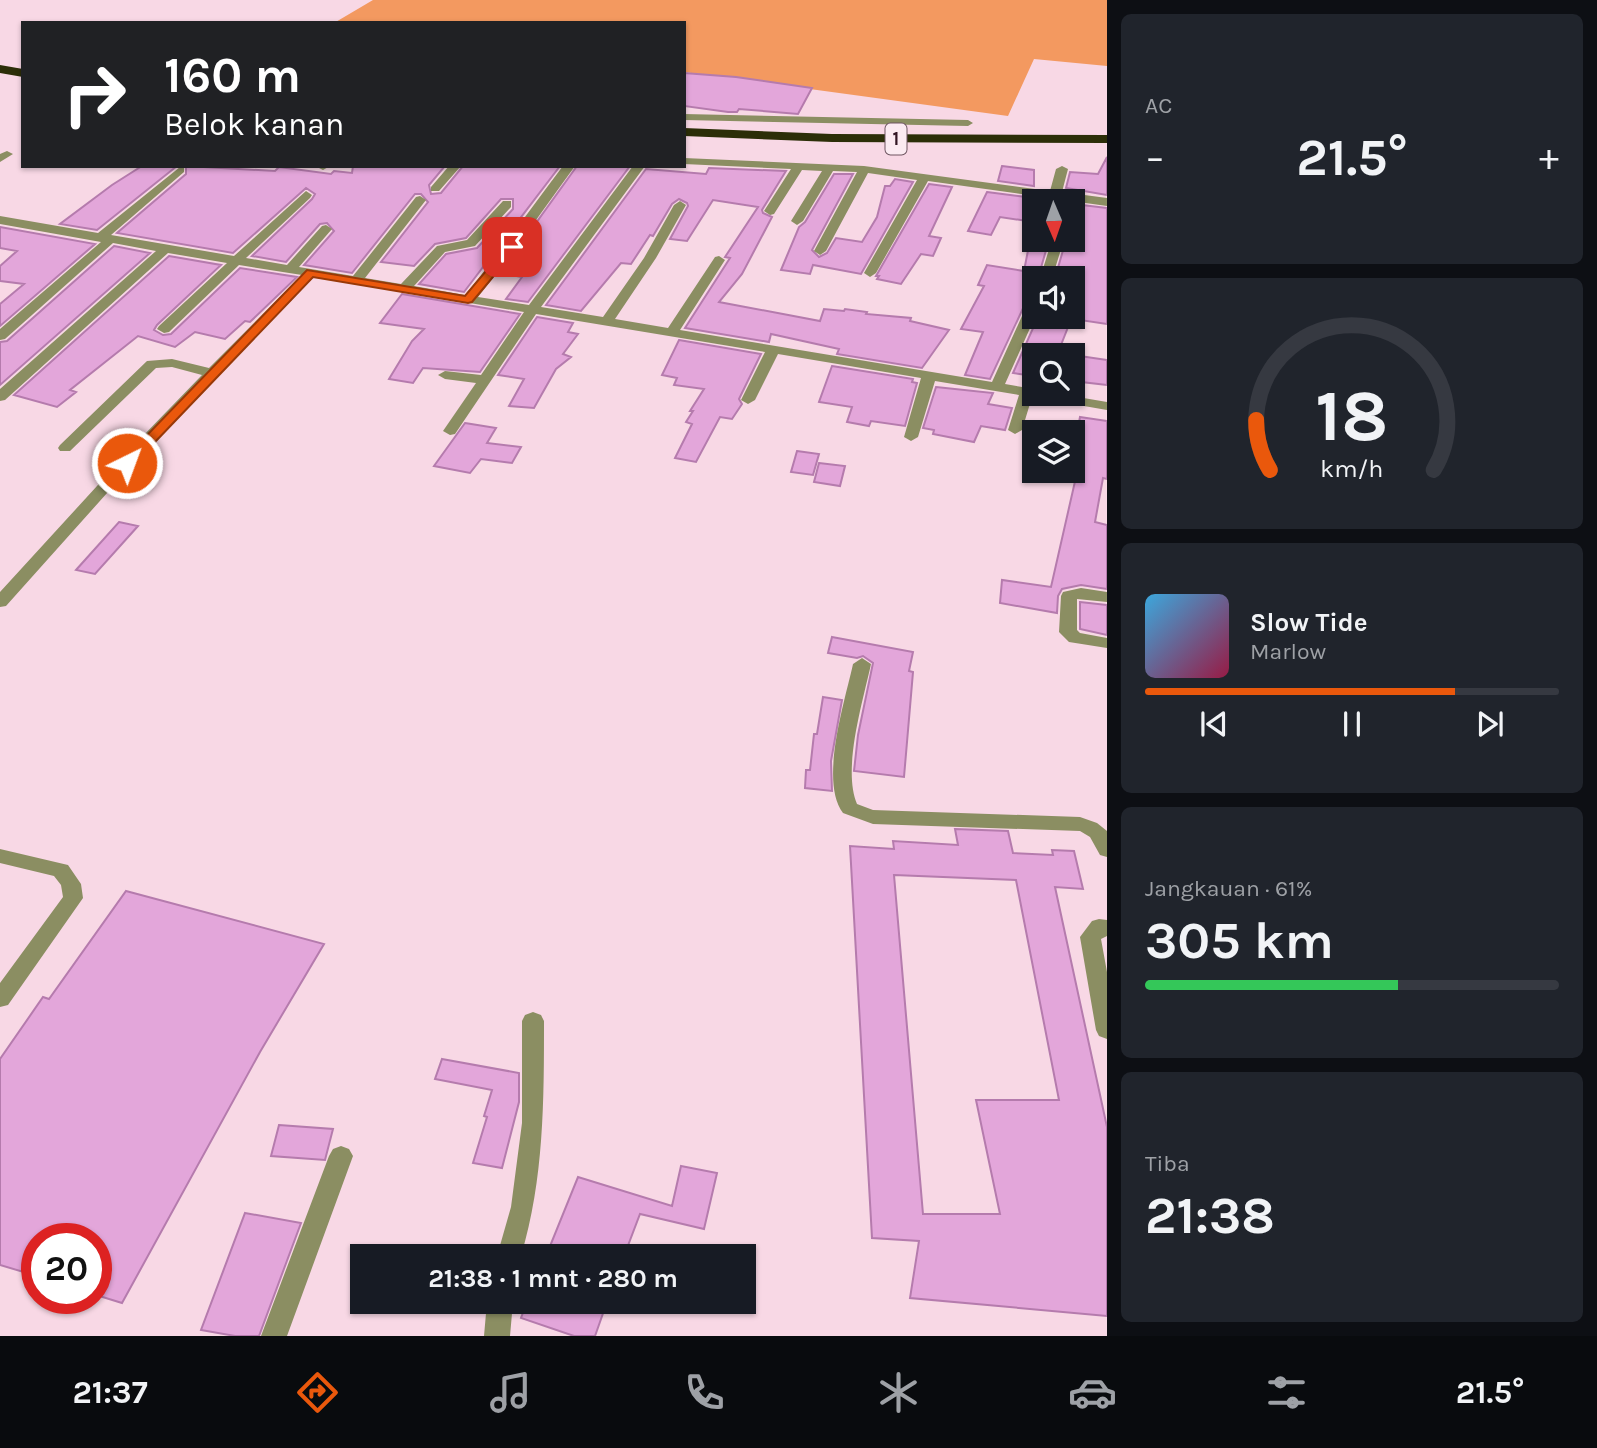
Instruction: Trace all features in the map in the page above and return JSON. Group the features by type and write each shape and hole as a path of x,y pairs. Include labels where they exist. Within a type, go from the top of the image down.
{"highway":[{"path":"0,60 21,64"},
{"path":"0,69 21,73"},
{"name":"1","path":"686,132 859,139 1107,139"},
{"name":"1","path":"686,141 955,150 1107,149"}],"street":[{"path":"686,117 968,122"},
{"path":"686,161 864,169 1022,190"},
{"path":"770,211 799,166"},
{"path":"797,221 830,167"},
{"path":"435,189 453,168"},
{"path":"468,300 512,247 533,213 567,168"},
{"path":"450,431 564,264 637,168"},
{"path":"820,251 864,169"},
{"path":"1057,189 1062,169"},
{"path":"0,336 180,170"},
{"path":"870,274 924,177"},
{"path":"164,329 306,195"},
{"path":"356,281 420,200"},
{"path":"1085,200 1107,202"},
{"path":"403,290 441,249 471,243 507,204"},
{"path":"606,322 650,258 680,205"},
{"path":"0,220 164,250 775,348 1022,391"},
{"path":"290,269 326,229"},
{"path":"0,397 164,250"},
{"path":"672,332 719,260"},
{"path":"0,602 145,442 311,273"},
{"path":"997,387 1023,329"},
{"path":"748,400 775,348"},
{"path":"65,448 152,364 172,363 212,373"},
{"path":"446,375 485,380"},
{"path":"911,437 929,376"},
{"path":"1085,402 1107,406"},
{"path":"1015,430 1026,406"},
{"path":"1107,597 1081,593 1069,596 1068,632 1075,638 1107,643"},
{"path":"862,664 844,751 844,799 850,809 873,817 1080,824 1096,830 1107,850"},
{"path":"0,856 61,870 71,884 72,898 0,999"},
{"path":"1107,928 1099,927 1090,937 1107,1030"},
{"path":"512,1244 523,1207 533,1123 533,1021"},
{"path":"275,1336 341,1156"},
{"path":"497,1336 499,1314"}],"shaded area":[{"path":"373,0 1107,0 1107,66 1034,59 1008,116 686,72 686,21 337,21"}],"building":[{"path":"686,73 812,88 798,114 739,109 737,112 686,106"},
{"path":"1107,157 1107,195 1085,191 1085,189 1066,188 1070,172 1098,174"},
{"path":"1002,166 1034,170 1034,186 998,181"},
{"path":"139,168 174,168 97,230 60,224"},
{"path":"186,168 275,171 278,168 286,168 331,174 334,171 352,173 353,168 443,168 429,185 431,194 441,193 461,168 558,168 464,292 419,284 446,254 477,248 513,209 513,199 501,199 466,238 435,244 414,266 381,262 428,202 421,194 415,194 352,273 304,265 334,231 327,223 320,224 286,262 252,256 312,199 315,194 306,188 233,253 117,233 186,174"},
{"path":"576,168 628,168 528,302 506,299 522,277 500,273"},
{"path":"709,168 786,171 762,210 772,217 742,274 719,302 820,321 824,309 845,309 867,312 866,314 911,318 910,321 949,330 922,368 837,354 839,349 771,334 769,342 685,328 730,258 725,257 758,207 713,200 687,241 670,239 688,206 679,199 672,204 653,236 650,235 631,264 621,263 581,311 546,305 646,169 706,174"},
{"path":"834,174 853,174 812,250 819,257 827,253 836,238 862,242 877,217 885,186 890,186 895,179 913,182 861,274 813,265 810,274 781,270 799,227 805,222"},
{"path":"929,184 952,187 929,236 941,238 933,256 921,254 901,284 877,279 879,276 876,276"},
{"path":"987,192 1022,196 1022,220 1000,217 991,235 968,231"},
{"path":"1085,205 1107,208 1107,324 1085,321 1085,266 1058,266 1063,252 1085,252"},
{"path":"0,227 95,244 0,326 0,304 24,284 0,281 0,266 17,251 0,248"},
{"path":"114,246 150,253 0,385 0,342 7,341"},
{"path":"1028,252 1046,252 1041,266 1025,266"},
{"path":"169,256 221,265 157,325 154,330 163,335 171,334 240,268 297,277 250,322 245,321 225,339 195,332 175,347 138,336 70,390 76,392 57,407 14,395"},
{"path":"987,265 1022,271 1022,310 990,379 965,375 983,332 961,329 984,286 978,285"},
{"path":"402,294 520,314 480,372 423,368 413,383 389,379 412,341 424,329 380,323"},
{"path":"537,317 573,323 568,332 578,334 563,354 571,357 556,369 534,408 509,406 524,379 498,375"},
{"path":"1033,329 1067,329 1062,343 1026,343"},
{"path":"679,340 761,354 739,399 742,404 732,419 720,417 696,462 675,458 692,424 686,422 693,411 690,411 704,389 674,385 677,378 662,375"},
{"path":"1022,353 1022,374 1013,373"},
{"path":"1085,357 1107,360 1107,385 1085,382"},
{"path":"832,366 913,379 912,382 917,383 905,426 871,421 869,426 847,422 852,407 819,402"},
{"path":"936,387 993,393 988,404 1012,408 1005,430 981,426 974,442 933,434 934,430 923,428"},
{"path":"1080,417 1107,421 1107,479 1103,478 1095,522 1107,525 1107,589 1081,585 1062,589 1058,596 1057,613 1000,603 1002,580 1051,587 1075,483 1085,483 1085,420 1079,420"},
{"path":"465,423 496,428 487,443 521,447 512,463 481,459 470,473 434,466"},
{"path":"797,451 819,454 813,475 791,472"},
{"path":"819,463 845,466 840,486 814,482"},
{"path":"119,522 138,526 95,574 76,570"},
{"path":"1080,602 1107,605 1107,635 1080,629"},
{"path":"832,637 913,652 909,671 913,672 904,777 854,771 858,735 873,663 863,656 857,658 828,653"},
{"path":"823,697 842,700 831,761 832,791 805,788 806,770 810,770 814,734 817,734"},
{"path":"955,829 1008,831 1013,853 1053,855 1052,850 1074,851 1083,889 1055,887 1107,1127 1107,1316 910,1298 919,1241 872,1238 850,846 894,849 893,841 958,845","holes":["894,875 1016,880 1059,1100 976,1100 1000,1214 923,1214"]},
{"path":"126,891 324,944 260,1052 122,1303 112,1300 112,1223 21,1223 21,1271 0,1265 0,1059 43,997 49,999"},
{"path":"442,1059 519,1073 519,1102 502,1168 473,1163 492,1090 435,1079"},
{"path":"279,1125 333,1129 325,1160 271,1156"},
{"path":"681,1166 717,1173 704,1229 640,1214 629,1244 551,1244 578,1177 672,1206"},
{"path":"245,1213 301,1223 259,1336 235,1336 201,1330"},
{"path":"522,1314 603,1314 595,1336 574,1336 521,1318"}],"route":[{"path":"127,463 311,273 468,300 512,247"}]}
